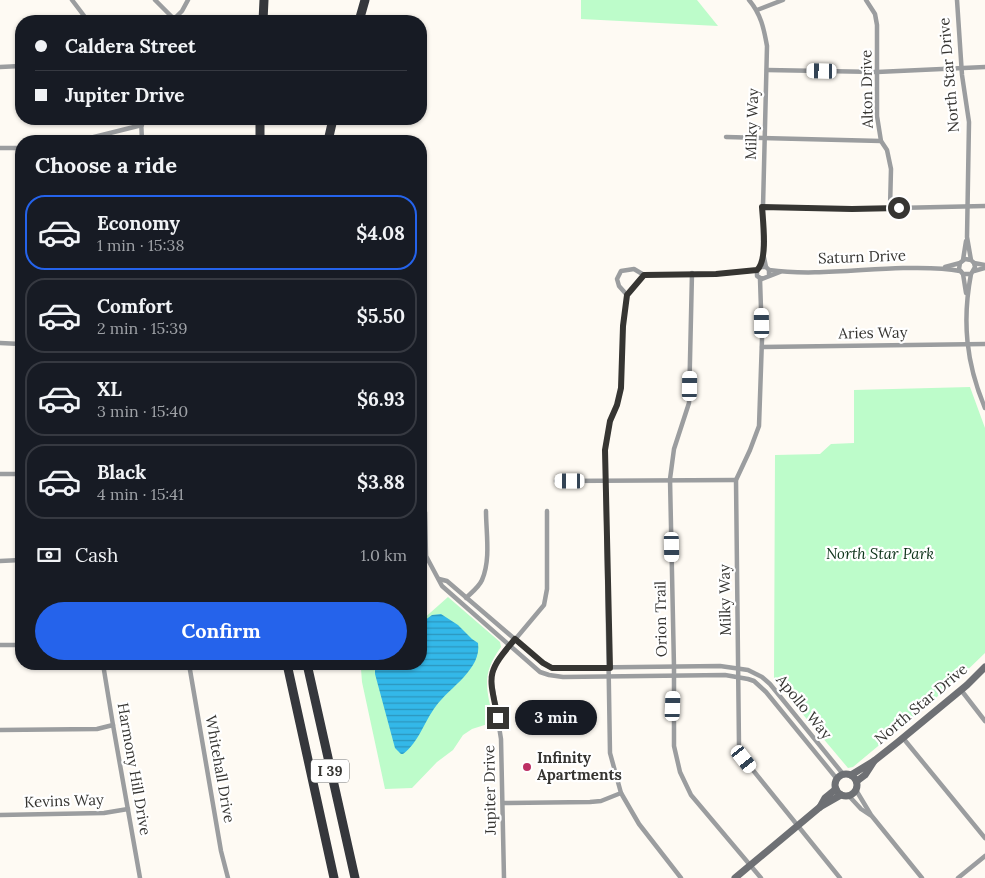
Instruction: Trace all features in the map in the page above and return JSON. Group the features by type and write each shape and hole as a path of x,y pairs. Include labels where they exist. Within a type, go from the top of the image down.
{"highway":[{"path":"262,0 262,15"},
{"path":"361,15 366,0"},
{"name":"I 39","path":"288,670 334,878"},
{"name":"I 39","path":"309,670 355,878"}],"street":[{"path":"72,0 83,15"},
{"path":"155,0 170,15"},
{"path":"179,15 188,0"},
{"name":"Milky Way","path":"749,0 758,10 764,26 767,46 767,70 762,207 762,347 759,426 736,480 739,746 742,756 840,878"},
{"path":"758,10 783,0"},
{"name":"Alton Drive","path":"866,0 875,14 877,25 877,116 881,141 887,150 891,169 890,208"},
{"name":"North Star Drive","path":"957,0 961,68 969,122 967,237 972,261 972,272"},
{"path":"0,66 15,66"},
{"path":"767,70 877,72 985,67"},
{"path":"102,135 142,125 142,135"},
{"path":"726,137 881,141"},
{"path":"0,148 15,148"},
{"path":"762,207 890,208 985,206"},
{"name":"North Star Drive","path":"962,272 961,261 967,237"},
{"name":"Saturn Drive","path":"944,267 961,261 972,261"},
{"path":"972,261 985,267"},
{"name":"Saturn Drive","path":"627,295 619,286 617,279 621,271 634,269 644,275 944,267 962,272 972,272"},
{"path":"966,296 972,272 985,267"},
{"path":"962,272 966,296 966,344 971,370 985,408"},
{"name":"Orion Trail","path":"692,274 689,403 674,449 670,479 674,746 680,772 691,795 761,878"},
{"path":"644,275 627,295 623,326 621,388 606,434 610,753 621,793 639,824 678,877"},
{"path":"0,343 15,344"},
{"name":"Aries Way","path":"762,347 985,344"},
{"path":"0,474 15,474"},
{"path":"556,481 736,480"},
{"path":"462,603 481,582 486,568 486,511"},
{"name":"Jupiter Drive","path":"504,878 501,739 491,677 497,661 544,605 547,589 547,511"},
{"name":"Apollo Way","path":"427,558 442,586 536,668 549,675 610,678 716,675 739,677 754,681 844,776"},
{"path":"0,561 15,560"},
{"name":"Apollo Way","path":"439,579 447,581 543,663 552,668 720,666 739,668 757,674 770,684 844,776"},
{"path":"0,645 15,645"},
{"name":"North Star Drive","path":"844,776 874,761 960,690 985,666"},
{"name":"Harmony Hill Drive","path":"105,670 140,878"},
{"name":"Whitehall Drive","path":"190,670 221,850 228,878"},
{"path":"960,690 985,721"},
{"path":"0,730 97,729 113,725"},
{"path":"903,738 985,838"},
{"name":"North Star Drive","path":"857,781 865,775 874,761"},
{"path":"820,807 825,798 836,789 844,776 857,781 856,790 871,815 922,878"},
{"path":"836,789 841,795"},
{"path":"849,796 856,790"},
{"path":"503,804 601,801 621,793"},
{"path":"735,878 820,807 841,795 849,796 861,809 871,815"},
{"name":"Kevins Way","path":"0,815 104,813 128,809"},
{"path":"958,878 985,856"}],"green space":[{"path":"581,0 697,0 718,26 581,19"},
{"name":"North Star Park","path":"970,387 985,428 985,653 956,681 853,767 848,768 774,680 775,455 820,454 831,444 854,443 854,390"},
{"path":"448,597 500,642 501,647 490,666 487,683 494,722 472,729 463,735 453,750 437,762 412,788 385,789 361,670 427,670 427,616"}],"water":[{"path":"441,614 458,625 478,643 478,652 475,661 464,677 436,706 413,744 401,754 395,748 375,670 427,670 427,619 432,615"}],"place":[{"name":"Infinity Apartments","path":"527,767"}],"route":[{"path":"498,718 491,683 492,671 497,661 515,639 543,663 552,668 610,668 605,450 606,434 621,388 623,326 627,295 644,275 716,274 757,270 761,267 763,254 762,207 899,208"}]}
